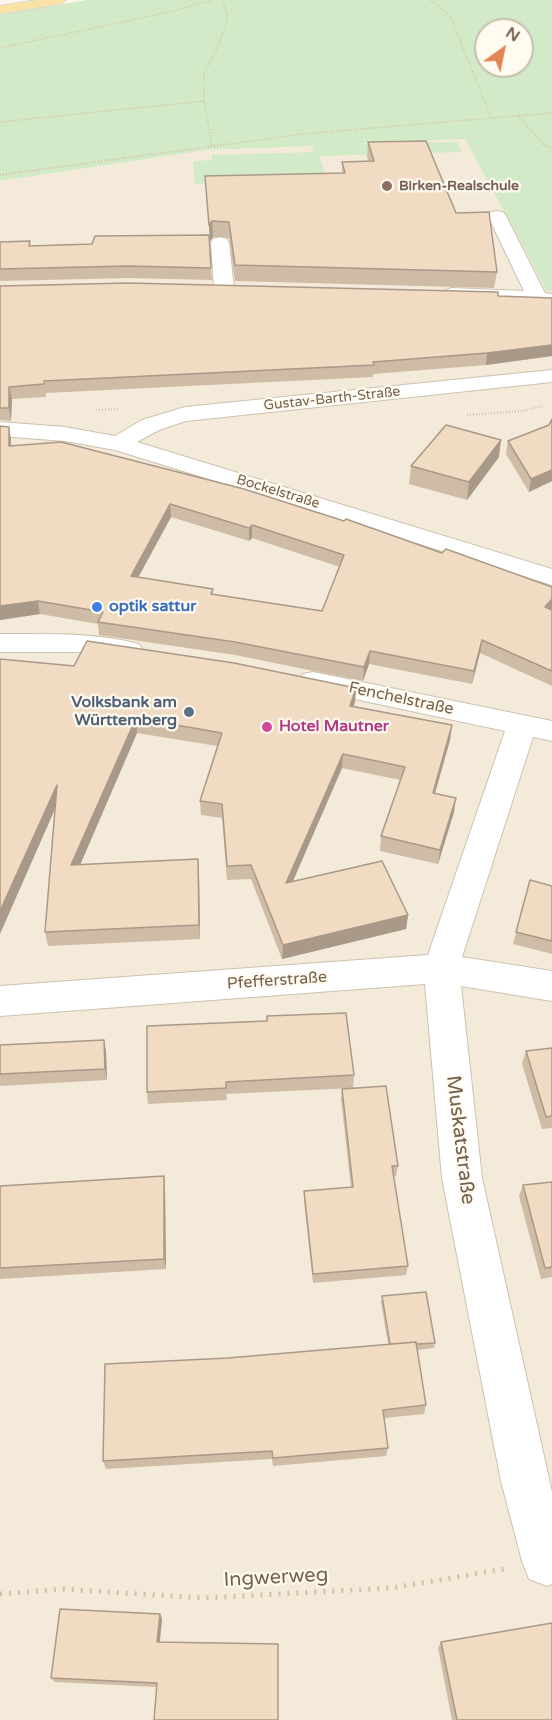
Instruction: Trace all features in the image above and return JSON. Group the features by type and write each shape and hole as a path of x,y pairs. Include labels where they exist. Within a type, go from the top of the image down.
{"main road":[{"path":"0,10 60,0"}],"street":[{"path":"497,216 544,298"},
{"path":"220,243 224,288"},
{"path":"201,288 247,289"},
{"path":"433,294 544,298"},
{"name":"Gustav-Barth-Straße","path":"118,444 138,430 164,419 186,414 552,376"},
{"name":"Bockelstraße","path":"0,429 65,434 118,444 552,577"},
{"path":"0,643 79,643 157,654"},
{"name":"Fenchelstraße","path":"292,677 537,727"},
{"name":"Muskatstraße","path":"537,727 441,968 462,1178 525,1481 547,1561"},
{"name":"Pfefferstraße","path":"0,1001 441,968 552,986"}],"path":[{"path":"0,48 173,11 213,0"},
{"path":"212,144 204,101 204,74 219,44 228,17 222,0"},
{"path":"431,0 450,16 491,118"},
{"path":"0,122 204,101"},
{"path":"0,175 212,144 552,113"},
{"path":"517,116 543,144 552,148"},
{"name":"Ingwerweg","path":"0,1594 62,1589 204,1598 392,1588 547,1561"}],"shaded area":[{"path":"465,139 547,291 552,292 552,1720 0,1720 0,181 207,150"}],"green space":[{"path":"87,0 552,0 552,292 547,291 465,139 349,144 457,142 462,152 320,156 326,180 195,184 193,161 212,160 212,155 313,152 312,146 207,150 0,181 0,14"}],"building":[{"path":"426,141 456,213 489,212 497,272 235,265 229,222 212,221 209,225 205,176 345,173 342,162 374,161 368,142"},
{"path":"209,235 211,268 128,266 0,269 0,242 30,241 29,246 92,244 95,236"},
{"path":"128,283 498,292 498,296 552,298 552,345 487,353 373,362 374,365 44,381 44,384 9,387 9,408 0,408 0,286"},
{"path":"552,419 552,470 531,479 508,441 549,425"},
{"path":"446,425 501,440 469,482 411,466"},
{"path":"0,426 9,427 9,446 61,442 244,489 344,521 346,519 442,553 446,549 552,587 552,599 545,607 552,610 552,671 482,640 474,671 370,651 364,667 235,642 98,622 103,612 38,601 0,606","holes":["170,504 249,528 252,525 344,555 322,611 211,594 213,589 131,576"]},
{"path":"87,641 234,663 356,688 350,706 452,725 433,793 456,798 440,850 381,836 405,767 343,754 286,883 382,861 408,915 283,945 251,865 227,866 222,804 200,801 222,733 136,718 71,865 198,859 199,925 45,932 57,785 0,911 0,659 74,666"},
{"path":"530,880 552,886 552,941 516,932"},
{"path":"346,1013 354,1075 226,1082 226,1088 147,1092 147,1026 267,1021 267,1016"},
{"path":"104,1040 105,1069 0,1074 0,1045"},
{"path":"552,1048 552,1116 546,1117 526,1051"},
{"path":"386,1086 398,1166 392,1166 408,1266 313,1274 304,1191 353,1187 342,1089"},
{"path":"164,1176 164,1259 0,1268 0,1186"},
{"path":"552,1182 552,1267 545,1268 523,1185"},
{"path":"426,1292 435,1343 390,1344 382,1296"},
{"path":"416,1342 426,1405 383,1410 388,1448 273,1458 272,1451 103,1461 105,1364 228,1358"},
{"path":"60,1609 160,1614 157,1642 278,1644 278,1720 154,1720 157,1683 51,1678"},
{"path":"552,1623 552,1720 457,1720 441,1642"}],"place":[{"name":"Birken-Realschule","path":"387,186"},
{"name":"optik sattur","path":"97,607"},
{"name":"Volksbank am Württemberg","path":"189,712"},
{"name":"Hotel Mautner","path":"267,727"}]}
